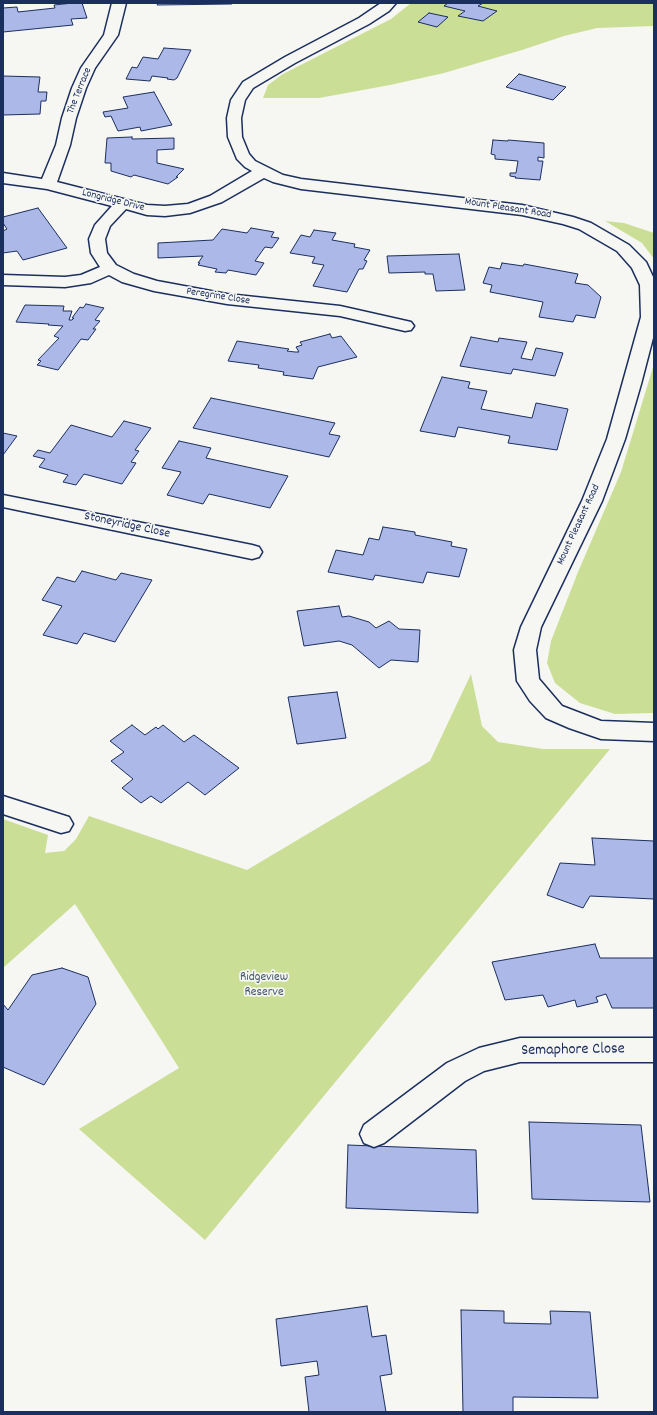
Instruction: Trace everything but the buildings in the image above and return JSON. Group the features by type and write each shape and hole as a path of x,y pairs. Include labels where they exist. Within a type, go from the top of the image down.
{"street":[{"name":"The Terrace","path":"48,184 63,145 69,118 79,88 88,68 111,35 120,7 119,3"},
{"name":"Mount Pleasant Road","path":"389,3 364,21 262,76 248,86 238,100 234,118 235,137 239,149 242,156 250,164 278,179 302,184 475,203 522,210 585,226 623,248 640,266 648,285 650,317 616,439 592,501 531,627 525,650 528,681 538,695 554,712 601,730 654,732"},
{"name":"Longridge Drive","path":"3,178 48,184 147,210 165,211 190,208 216,199 264,172"},
{"name":"Peregrine Close","path":"122,204 103,225 96,239 99,253 110,269 128,278 154,286 227,299 340,311 405,326"},
{"path":"3,280 65,282 85,279 110,269"},
{"name":"Stoneyridge Close","path":"3,501 252,552"},
{"path":"3,805 61,824"},
{"name":"Semaphore Close","path":"374,1134 456,1072 479,1060 520,1050 654,1050"}],"green space":[{"path":"411,3 654,3 654,26 597,28 564,36 444,73 390,85 319,98 263,98 268,85 283,74 391,19"},
{"path":"605,221 624,223 654,233 654,259 642,243"},
{"path":"654,364 654,713 615,714 580,703 555,683 547,663 551,641 578,572 621,472"},
{"name":"Ridgeview Reserve","path":"471,674 482,726 498,742 543,749 610,749 205,1240 79,1129 179,1068 75,904 3,968 3,819 48,835 45,853 64,851 76,839 89,816 247,870 430,761"}]}
